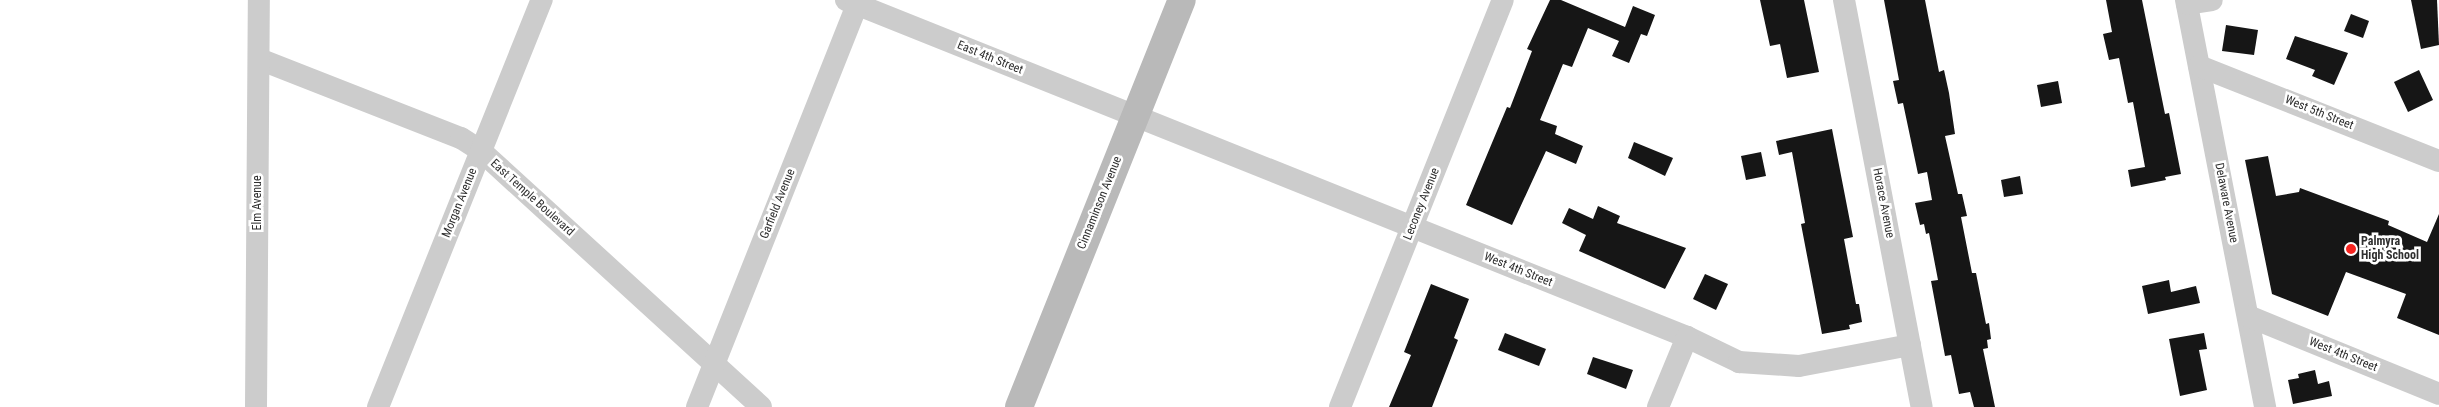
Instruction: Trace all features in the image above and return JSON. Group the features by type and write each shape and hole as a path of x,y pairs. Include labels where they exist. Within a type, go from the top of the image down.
{"street":[{"name":"Elm Avenue","path":"256,407 260,0"},
{"name":"Morgan Avenue","path":"378,407 542,0"},
{"name":"Cinnaminson Avenue","path":"1019,407 1182,0"},
{"name":"Leconey Avenue","path":"1340,407 1503,0"},
{"name":"Horace Avenue","path":"1844,0 1922,407"},
{"path":"2186,2 2212,0"},
{"name":"East 4th Street","path":"854,2 1135,117"},
{"name":"Garfield Avenue","path":"697,407 854,2"},
{"name":"Delaware Avenue","path":"2186,2 2265,407"},
{"name":"East Temple Boulevard","path":"259,59 460,138 481,151 761,407"},
{"name":"West 5th Street","path":"2199,66 2439,161"},
{"name":"West 4th Street","path":"1135,117 1687,337 1739,362 1786,366 1830,361 1910,345"},
{"name":"West 4th Street","path":"2248,316 2439,394"},
{"path":"1658,407 1687,337"}],"building":[{"path":"1550,0 1561,0 1625,27 1633,6 1655,15 1647,36 1641,34 1629,63 1612,56 1619,41 1588,28 1572,67 1563,64 1540,120 1557,126 1555,134 1583,146 1576,164 1546,151 1512,225 1466,205 1507,107 1510,108 1532,51 1527,49"},
{"path":"1760,0 1804,0 1819,72 1787,78 1780,44 1770,46"},
{"path":"1884,0 1925,0 1939,72 1944,70 1949,93 1955,134 1945,136 1958,194 1962,194 1967,216 1961,217 1972,273 1976,273 1986,324 1989,323 1991,339 1987,340 1988,348 1983,349 1995,407 1974,407 1970,392 1959,394 1951,355 1945,356 1931,281 1938,280 1929,233 1926,234 1924,224 1920,225 1915,203 1932,200 1927,172 1918,174 1903,103 1898,104 1893,81 1899,80"},
{"path":"2106,0 2142,0 2165,114 2169,113 2181,174 2165,177 2166,180 2131,187 2128,170 2145,167 2133,102 2128,103 2119,58 2109,60 2103,34 2112,32"},
{"path":"2411,0 2437,0 2439,45 2421,49"},
{"path":"2351,14 2369,21 2363,38 2344,31"},
{"path":"2226,25 2258,30 2254,55 2222,51"},
{"path":"2295,36 2348,53 2334,85 2312,76 2315,70 2286,59"},
{"path":"2419,70 2433,100 2408,112 2394,82"},
{"path":"2058,81 2062,103 2041,107 2037,85"},
{"path":"1832,129 1853,237 1844,239 1856,304 1859,304 1862,322 1849,325 1850,329 1822,334 1801,224 1805,223 1792,152 1779,155 1776,141"},
{"path":"1634,142 1673,158 1665,176 1628,158"},
{"path":"1761,152 1766,176 1746,180 1741,156"},
{"name":"Palmyra High School","path":"2268,156 2276,196 2299,192 2300,188 2389,221 2388,225 2427,242 2439,214 2439,335 2397,318 2406,294 2346,272 2328,316 2272,294 2245,160"},
{"path":"2020,176 2023,194 2004,197 2001,180"},
{"path":"1598,206 1620,216 1617,223 1686,248 1665,289 1579,251 1586,235 1562,223 1569,208 1593,219"},
{"path":"1705,274 1728,284 1716,310 1693,299"},
{"path":"2169,280 2171,292 2196,286 2200,303 2148,314 2142,286"},
{"path":"1431,284 1469,299 1454,338 1458,340 1432,407 1389,407 1411,355 1404,352"},
{"path":"1505,333 1546,349 1539,366 1498,350"},
{"path":"2204,333 2207,349 2199,350 2207,390 2180,396 2169,339"},
{"path":"1593,357 1633,370 1626,389 1587,374"},
{"path":"2315,370 2318,384 2329,381 2332,396 2293,404 2288,380 2299,378 2298,374"}],"place":[{"name":"Palmyra High School","path":"2351,249"}]}
